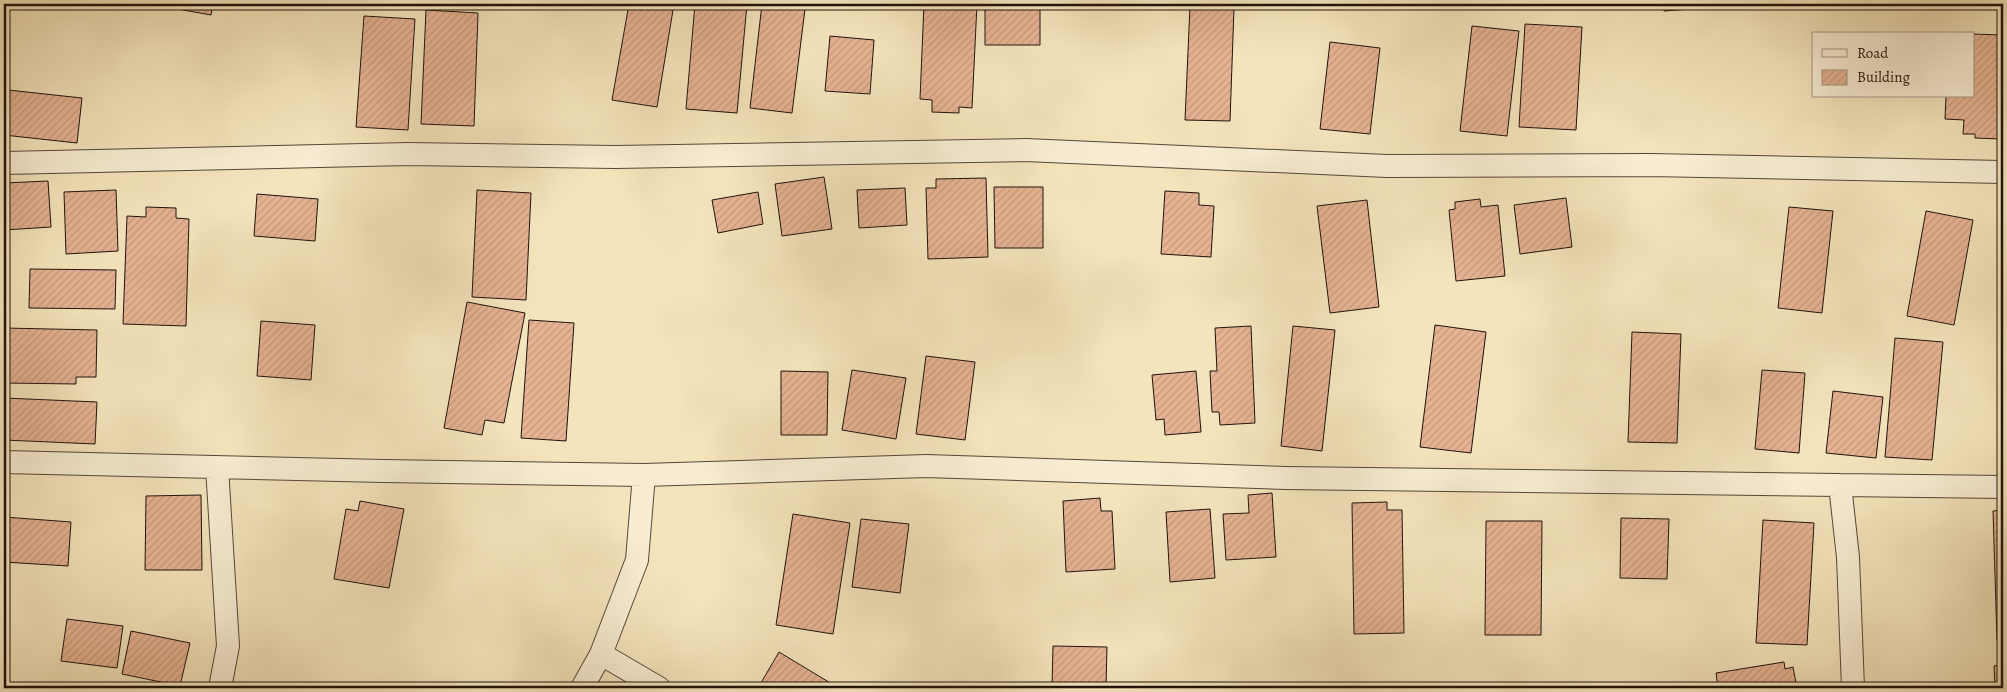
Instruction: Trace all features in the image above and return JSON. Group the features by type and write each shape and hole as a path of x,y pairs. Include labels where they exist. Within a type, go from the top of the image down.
{"street":[{"path":"4,163 408,154 616,157 1026,150 1387,166 1650,165 2003,172"},
{"path":"4,462 644,475 926,466 1286,478 2003,487"},
{"path":"217,467 228,646 220,688"},
{"path":"582,688 601,654 637,560 644,475"},
{"path":"1840,485 1848,557 1853,688"},
{"path":"601,654 659,688"}],"building":[{"path":"150,4 213,4 211,15"},
{"path":"497,4 558,4 558,6"},
{"path":"629,4 674,4 657,107 612,100"},
{"path":"695,4 747,4 737,113 686,109"},
{"path":"762,4 805,9 792,113 750,108"},
{"path":"924,4 977,4 972,108 959,107 959,113 932,112 932,100 920,99"},
{"path":"985,4 1040,4 1040,45 985,45"},
{"path":"1481,4 1531,4 1531,9 1481,6"},
{"path":"1664,4 1717,4 1717,7 1664,11"},
{"path":"1190,6 1234,8 1230,121 1185,120"},
{"path":"426,10 478,13 474,126 421,124"},
{"path":"364,16 415,19 408,130 356,127"},
{"path":"1525,24 1582,27 1576,130 1519,127"},
{"path":"1472,26 1519,31 1507,136 1460,131"},
{"path":"1974,34 2003,35 2001,139 1975,138 1975,134 1963,134 1964,120 1945,119 1946,98 1974,98"},
{"path":"830,36 874,40 870,94 825,91"},
{"path":"1330,42 1380,48 1370,134 1320,129"},
{"path":"8,90 82,98 77,143 4,135"},
{"path":"824,177 832,229 782,236 775,184"},
{"path":"986,178 988,257 928,259 926,188 936,188 936,179"},
{"path":"48,181 51,227 4,230 4,183"},
{"path":"994,187 1043,187 1043,248 995,248"},
{"path":"905,188 907,225 859,228 857,190"},
{"path":"116,190 118,251 66,254 64,192"},
{"path":"477,190 531,193 526,300 472,297"},
{"path":"1165,191 1199,193 1199,205 1214,206 1211,257 1161,254"},
{"path":"758,192 763,224 718,233 712,200"},
{"path":"257,194 318,199 315,241 254,236"},
{"path":"1566,198 1572,247 1520,254 1514,205"},
{"path":"1480,199 1481,207 1498,205 1505,276 1456,281 1449,210 1455,209 1455,202"},
{"path":"1367,200 1379,307 1330,313 1317,206"},
{"path":"146,207 176,208 176,218 189,219 186,326 123,324 127,216 146,217"},
{"path":"1789,207 1833,211 1822,313 1778,308"},
{"path":"1926,211 1973,220 1954,325 1907,316"},
{"path":"30,269 116,270 115,309 29,308"},
{"path":"467,302 525,313 504,423 485,420 482,435 444,428"},
{"path":"529,320 574,323 566,441 521,438"},
{"path":"261,321 315,325 311,380 257,376"},
{"path":"1435,325 1486,332 1471,453 1420,447"},
{"path":"1251,326 1255,423 1220,425 1219,412 1212,412 1210,371 1217,371 1215,328"},
{"path":"1293,326 1335,330 1322,451 1281,446"},
{"path":"4,328 97,330 96,377 76,377 76,384 4,383"},
{"path":"1632,332 1681,334 1677,443 1628,442"},
{"path":"1895,338 1943,342 1932,460 1885,457"},
{"path":"926,356 975,362 965,440 916,434"},
{"path":"852,370 906,378 896,439 842,430"},
{"path":"1762,370 1805,373 1799,453 1755,449"},
{"path":"781,371 828,372 827,435 781,435"},
{"path":"1196,371 1201,432 1165,435 1164,419 1156,420 1152,375"},
{"path":"1833,391 1883,397 1876,458 1826,453"},
{"path":"4,398 97,402 95,444 4,440"},
{"path":"1272,493 1276,557 1226,560 1223,514 1249,513 1248,495"},
{"path":"201,495 202,570 145,570 146,496"},
{"path":"1100,498 1101,511 1112,511 1115,569 1066,572 1063,501"},
{"path":"360,501 404,509 389,588 334,579 346,509 358,511"},
{"path":"1387,502 1387,510 1402,510 1404,633 1354,634 1352,503"},
{"path":"1210,509 1215,578 1170,582 1166,512"},
{"path":"2003,510 2003,639 1997,640 1993,511"},
{"path":"793,514 850,523 833,634 776,625"},
{"path":"4,517 71,522 68,566 4,562"},
{"path":"1621,518 1669,519 1667,579 1620,578"},
{"path":"861,519 909,524 900,593 852,587"},
{"path":"1763,520 1814,523 1807,645 1756,643"},
{"path":"1486,521 1542,521 1541,635 1485,635"},
{"path":"67,619 123,626 117,668 61,661"},
{"path":"131,631 190,643 180,686 122,674"},
{"path":"1053,646 1107,647 1106,687 1052,686"},
{"path":"779,652 832,684 830,688 758,688"},
{"path":"1784,662 1785,669 1793,667 1797,688 1718,688 1716,673"},
{"path":"2003,665 2003,688 1995,688 1994,666"}]}
